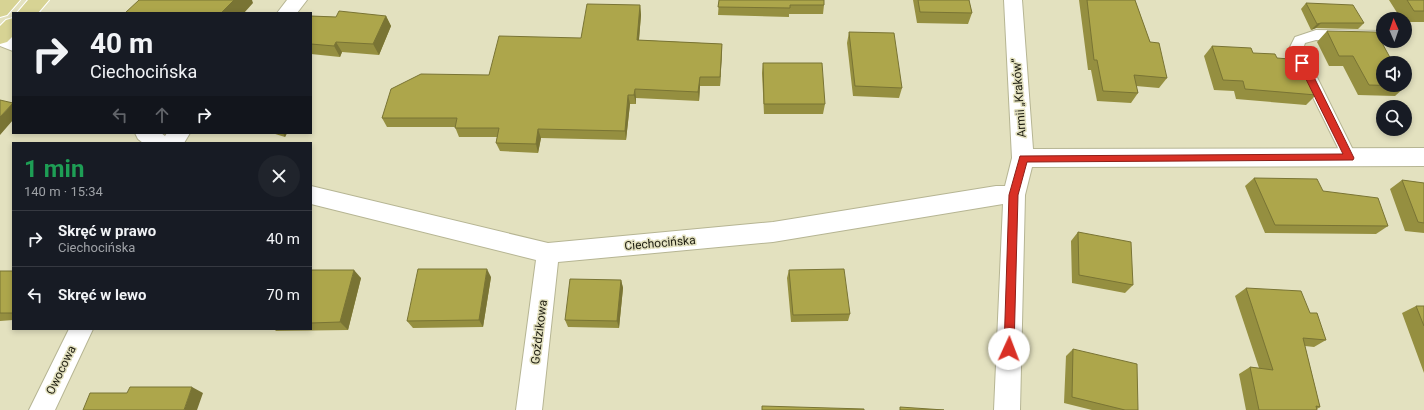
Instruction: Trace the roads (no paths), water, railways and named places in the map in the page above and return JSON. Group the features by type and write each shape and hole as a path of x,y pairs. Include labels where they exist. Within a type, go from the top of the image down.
{"main road":[{"path":"0,10 11,0"},
{"path":"27,12 40,0"},
{"path":"0,38 12,26"}],"street":[{"path":"287,12 298,0"},
{"name":"Armii „Kraków”","path":"1007,410 1014,195 1023,158 1013,0"},
{"path":"0,38 12,44"},
{"path":"147,134 158,142"},
{"path":"172,142 179,134"},
{"path":"1023,158 1424,157"},
{"name":"Ciechocińska","path":"312,195 548,253 773,232 996,195 1014,195"},
{"name":"Goździkowa","path":"529,410 548,253"},
{"name":"Owocowa","path":"42,410 81,330"}],"lane":[{"path":"1350,158 1296,49 1300,40 1316,35 1376,36"}]}
